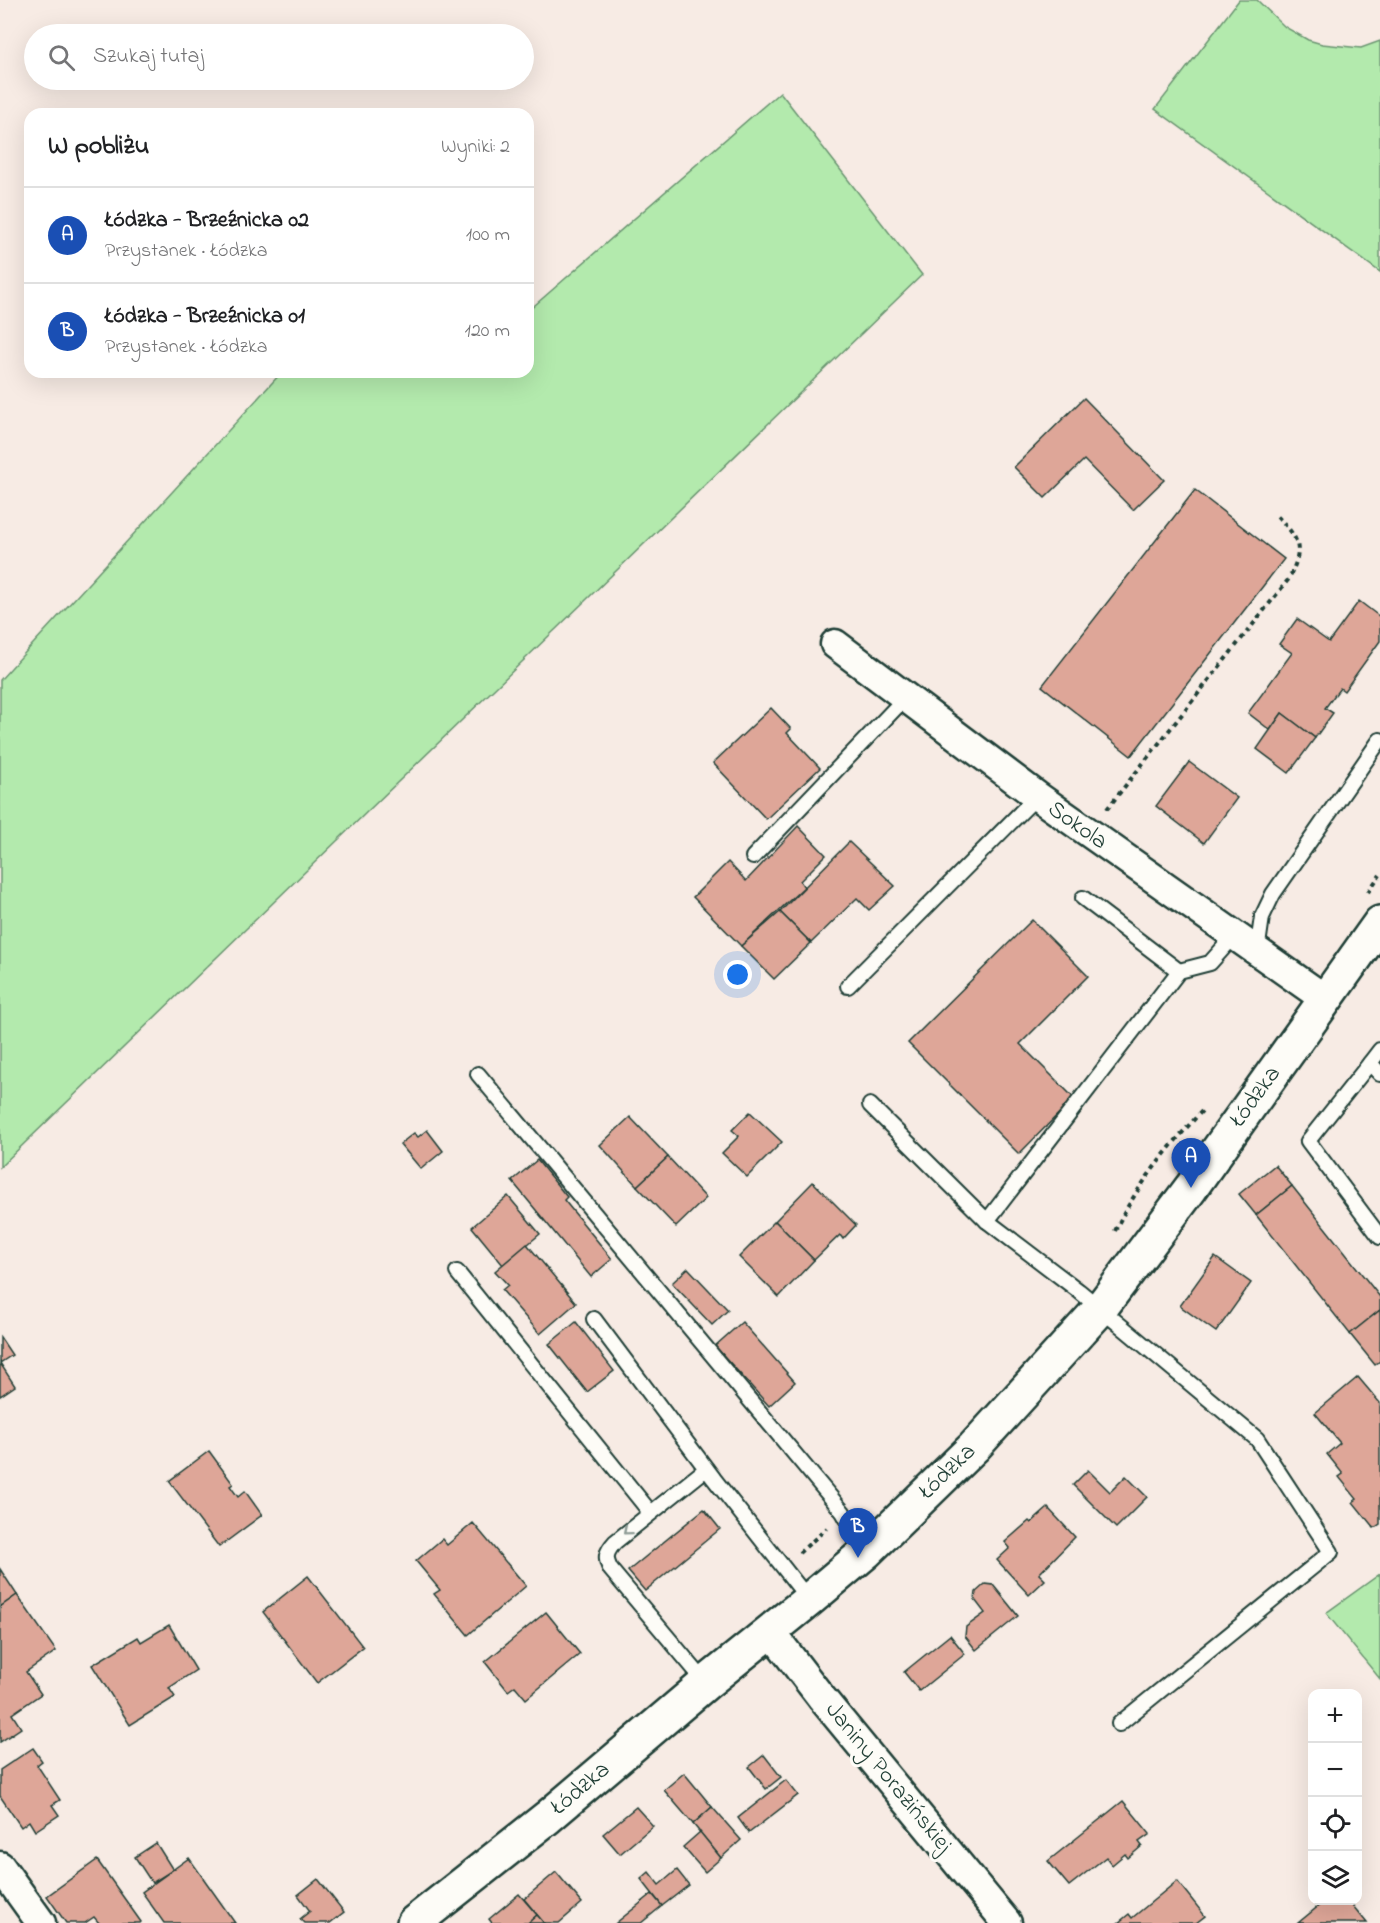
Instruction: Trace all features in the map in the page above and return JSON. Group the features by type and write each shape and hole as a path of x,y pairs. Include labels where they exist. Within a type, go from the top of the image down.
{"main road":[{"name":"Łódzka","path":"414,1923 548,1817 866,1552 974,1447 1100,1308 1191,1188 1325,999 1373,909"}],"street":[{"name":"Sokola","path":"835,644 1036,796 1325,999"},
{"name":"Janiny Porazińskiej","path":"771,1632 821,1697 1007,1923"},
{"path":"0,1866 42,1923"}],"lane":[{"path":"753,857 906,697"},
{"path":"1257,952 1262,917 1273,894 1380,740"},
{"path":"848,986 1036,796"},
{"path":"1083,898 1179,971"},
{"path":"987,1221 1179,971 1210,963 1234,936"},
{"path":"1380,1050 1375,1069 1308,1141 1380,1237"},
{"path":"478,1074 843,1512 866,1552"},
{"path":"870,1105 987,1221 1100,1308 1257,1439 1331,1552 1119,1724"},
{"path":"458,1272 650,1512"},
{"path":"594,1319 706,1469 809,1600"},
{"path":"706,1469 650,1512 608,1550 606,1556 608,1563 706,1683"}],"path":[{"path":"1088,833 1288,580 1298,561 1298,542 1276,515"},
{"path":"1373,909 1380,875"},
{"path":"1111,1240 1125,1208 1183,1132 1205,1108"},
{"path":"784,1567 843,1512"}],"green space":[{"path":"1239,0 1257,0 1285,27 1308,40 1322,44 1361,48 1380,41 1380,272 1155,109"},
{"path":"780,92 922,275 0,1167 0,680 277,378 534,378 534,306"},
{"path":"1380,1574 1380,1679 1326,1613"}],"building":[{"path":"1084,398 1164,480 1133,510 1084,460 1045,498 1014,467"},
{"path":"1195,490 1284,559 1131,756 1042,686"},
{"path":"1359,601 1380,617 1380,641 1344,691 1340,688 1325,708 1333,713 1315,738 1282,713 1270,730 1248,713 1292,653 1279,644 1297,619 1329,642"},
{"path":"771,708 791,729 787,733 820,768 766,819 713,763"},
{"path":"1282,713 1315,738 1289,773 1257,749"},
{"path":"1189,762 1237,798 1204,843 1156,806"},
{"path":"798,826 826,855 800,881 804,887 741,946 693,897 728,862 746,881"},
{"path":"849,842 895,886 869,910 857,898 811,943 780,912"},
{"path":"780,912 811,943 774,979 741,946"},
{"path":"1032,920 1088,976 1020,1044 1074,1098 1019,1154 908,1043"},
{"path":"750,1112 782,1142 747,1177 722,1153 739,1136 732,1130"},
{"path":"630,1117 668,1157 637,1186 600,1145"},
{"path":"427,1130 443,1151 421,1169 400,1144 414,1133 418,1137"},
{"path":"668,1157 706,1198 676,1227 637,1186"},
{"path":"537,1160 567,1197 564,1200 612,1259 591,1277 512,1181"},
{"path":"1275,1165 1292,1186 1256,1215 1239,1194"},
{"path":"813,1182 856,1225 843,1239 840,1235 814,1260 775,1221"},
{"path":"1292,1186 1380,1297 1380,1310 1350,1334 1256,1215"},
{"path":"508,1196 540,1234 503,1265 472,1227"},
{"path":"775,1221 814,1260 779,1297 739,1257"},
{"path":"527,1244 576,1303 540,1334 502,1290 508,1285 495,1271"},
{"path":"1215,1257 1251,1283 1216,1332 1180,1306"},
{"path":"688,1268 728,1310 712,1325 672,1283"},
{"path":"1380,1310 1380,1361 1375,1365 1350,1334"},
{"path":"576,1322 614,1371 587,1392 549,1344"},
{"path":"742,1322 795,1382 769,1406 715,1346"},
{"path":"0,1337 12,1355 0,1363"},
{"path":"0,1363 15,1386 0,1396"},
{"path":"1358,1377 1380,1403 1380,1524 1374,1528 1353,1502 1357,1499 1339,1477 1343,1474 1327,1454 1340,1443 1315,1413"},
{"path":"209,1451 233,1484 230,1486 238,1497 245,1491 262,1515 219,1547 169,1481"},
{"path":"1088,1470 1110,1492 1126,1476 1147,1497 1116,1528 1073,1485"},
{"path":"1048,1508 1075,1537 1039,1574 1045,1580 1029,1595 997,1560 1010,1548 1005,1542"},
{"path":"704,1509 720,1529 645,1591 628,1571"},
{"path":"473,1523 526,1586 468,1635 434,1594 440,1590 416,1561 442,1539 447,1545"},
{"path":"0,1569 17,1595 0,1607"},
{"path":"308,1576 363,1647 317,1683 263,1612"},
{"path":"985,1584 993,1585 1018,1616 976,1650 965,1636 966,1627 985,1613 975,1600 976,1592"},
{"path":"17,1595 56,1651 26,1672 41,1694 12,1714 21,1728 0,1742 0,1607"},
{"path":"546,1612 580,1654 526,1699 515,1686 508,1691 485,1662"},
{"path":"169,1625 196,1670 169,1688 175,1697 130,1725 92,1665 138,1637 141,1642"},
{"path":"950,1635 965,1654 919,1691 904,1672"},
{"path":"33,1748 42,1761 37,1765 60,1800 52,1805 59,1815 35,1831 29,1821 21,1827 0,1796 0,1770"},
{"path":"764,1755 781,1777 766,1789 749,1767"},
{"path":"684,1773 712,1807 693,1824 664,1790"},
{"path":"786,1780 798,1795 749,1833 738,1818"},
{"path":"1123,1801 1150,1834 1139,1842 1142,1846 1128,1858 1125,1854 1112,1865 1106,1857 1069,1886 1048,1861"},
{"path":"636,1807 653,1826 620,1854 603,1834"},
{"path":"712,1807 741,1840 721,1858 693,1824"},
{"path":"700,1832 721,1858 705,1872 683,1847"},
{"path":"156,1843 173,1870 152,1883 135,1857"},
{"path":"189,1858 235,1923 164,1923 142,1892"},
{"path":"97,1860 140,1923 99,1923 94,1917 85,1923 66,1923 47,1896"},
{"path":"677,1870 689,1885 662,1906 641,1879 649,1872 659,1885"},
{"path":"556,1872 582,1903 559,1923 544,1923 524,1899"},
{"path":"318,1879 344,1912 330,1923 304,1923 300,1919 310,1911 298,1895"},
{"path":"1177,1881 1205,1916 1196,1923 1118,1923 1129,1914 1132,1918"},
{"path":"519,1894 537,1915 528,1923 492,1923 489,1919"},
{"path":"652,1894 662,1906 641,1923 616,1923"},
{"path":"1320,1905 1352,1905 1367,1923 1298,1923"},
{"path":"537,1915 544,1923 528,1923"}],"place":[{"name":"Łódzka - Brzeźnicka 02","path":"1191,1188"},
{"name":"Łódzka - Brzeźnicka 01","path":"858,1558"}]}
